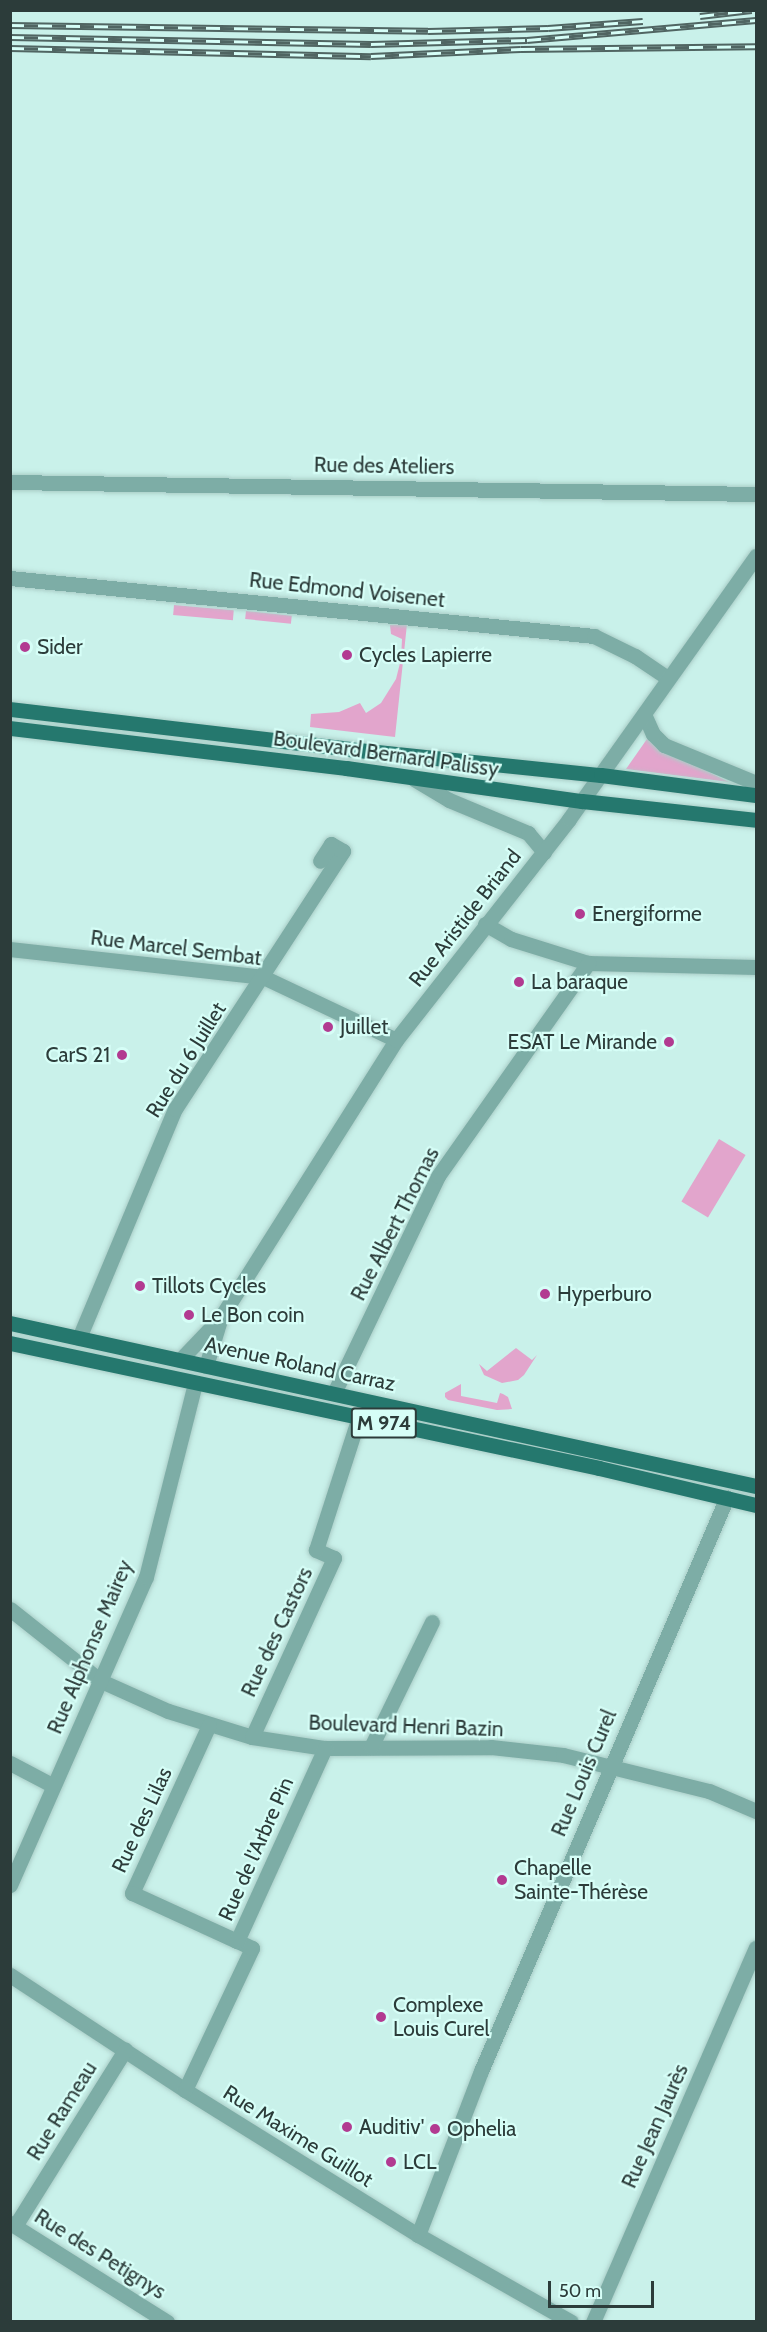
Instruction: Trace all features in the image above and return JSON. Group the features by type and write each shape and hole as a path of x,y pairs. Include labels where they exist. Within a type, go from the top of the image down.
{"main road":[{"name":"Boulevard Bernard Palissy","path":"10,709 360,750 601,775 756,795"},
{"name":"Boulevard Bernard Palissy","path":"10,728 346,768 582,801 756,820"},
{"name":"Avenue Roland Carraz","path":"10,1323 756,1486"},
{"name":"Avenue Roland Carraz","path":"10,1343 756,1505"},
{"path":"159,1376 206,1366"}],"street":[{"name":"Rue des Ateliers","path":"10,482 756,494"},
{"name":"Rue Aristide Briand","path":"180,1360 221,1317 396,1040 582,801 756,556"},
{"name":"Rue Edmond Voisenet","path":"10,578 594,636 635,656 668,678"},
{"path":"644,714 653,734 664,745 756,783"},
{"path":"414,779 449,800 528,833 544,852"},
{"name":"Rue du 6 Juillet","path":"79,1338 176,1109 343,851 331,844 320,861"},
{"path":"486,924 511,939 588,963 756,967"},
{"name":"Rue Marcel Sembat","path":"10,949 263,977 396,1040"},
{"name":"Rue Albert Thomas","path":"334,1393 438,1176 588,963"},
{"name":"Rue Aristide Briand","path":"206,1366 221,1317"},
{"name":"Rue Alphonse Mairey","path":"10,1885 52,1785 101,1682 146,1577 195,1384"},
{"name":"Rue des Castors","path":"252,1737 334,1558 316,1550 359,1417"},
{"name":"Rue Louis Curel","path":"418,2235 481,2071 610,1765 727,1497"},
{"name":"Boulevard Henri Bazin","path":"10,1609 101,1682 168,1711 252,1737 325,1748 491,1748 563,1755 709,1791 756,1811"},
{"path":"371,1747 432,1622"},
{"name":"Rue des Lilas","path":"209,1725 132,1893 237,1941"},
{"name":"Rue de l'Arbre Pin","path":"185,2090 252,1948 237,1941 325,1748"},
{"path":"10,1763 52,1785"},
{"name":"Rue Jean Jaurès","path":"593,2322 756,1948"},
{"name":"Rue Maxime Guillot","path":"10,1975 185,2090 418,2235 570,2322"},
{"name":"Rue Rameau","path":"13,2224 125,2050"},
{"name":"Rue des Petignys","path":"13,2224 167,2322"}],"shaded area":[{"path":"174,605 234,610 233,620 173,615"},
{"path":"246,611 292,616 291,624 245,619"},
{"path":"407,624 395,737 310,727 311,714 339,712 360,703 366,713 381,703 396,679 401,659 402,639 391,634 390,625"},
{"path":"647,739 680,758 729,782 626,769"},
{"path":"719,1139 746,1155 708,1218 681,1202"},
{"path":"516,1348 532,1360 537,1355 524,1375 518,1380 502,1383 484,1375 479,1364 487,1371"},
{"path":"461,1384 461,1396 497,1403 500,1393 508,1397 512,1409 497,1410 448,1400 445,1397 445,1393"}],"railway":[{"path":"700,16 752,10"},
{"path":"10,37 371,44 527,40 756,20"},
{"path":"10,25 428,31 548,28 643,21"},
{"path":"10,48 371,56 521,49 756,46"}],"place":[{"name":"Sider","path":"25,647"},
{"name":"Cycles Lapierre","path":"347,655"},
{"name":"Energiforme","path":"580,914"},
{"name":"La baraque","path":"519,982"},
{"name":"Juillet","path":"328,1027"},
{"name":"ESAT Le Mirande","path":"669,1042"},
{"name":"CarS 21","path":"122,1055"},
{"name":"Tillots Cycles","path":"140,1286"},
{"name":"Hyperburo","path":"545,1294"},
{"name":"Le Bon coin","path":"189,1315"},
{"name":"Chapelle Sainte-Thérèse","path":"502,1880"},
{"name":"Complexe Louis Curel","path":"381,2017"},
{"name":"Auditiv'","path":"347,2127"},
{"name":"Ophelia","path":"435,2129"},
{"name":"LCL","path":"391,2162"}]}
